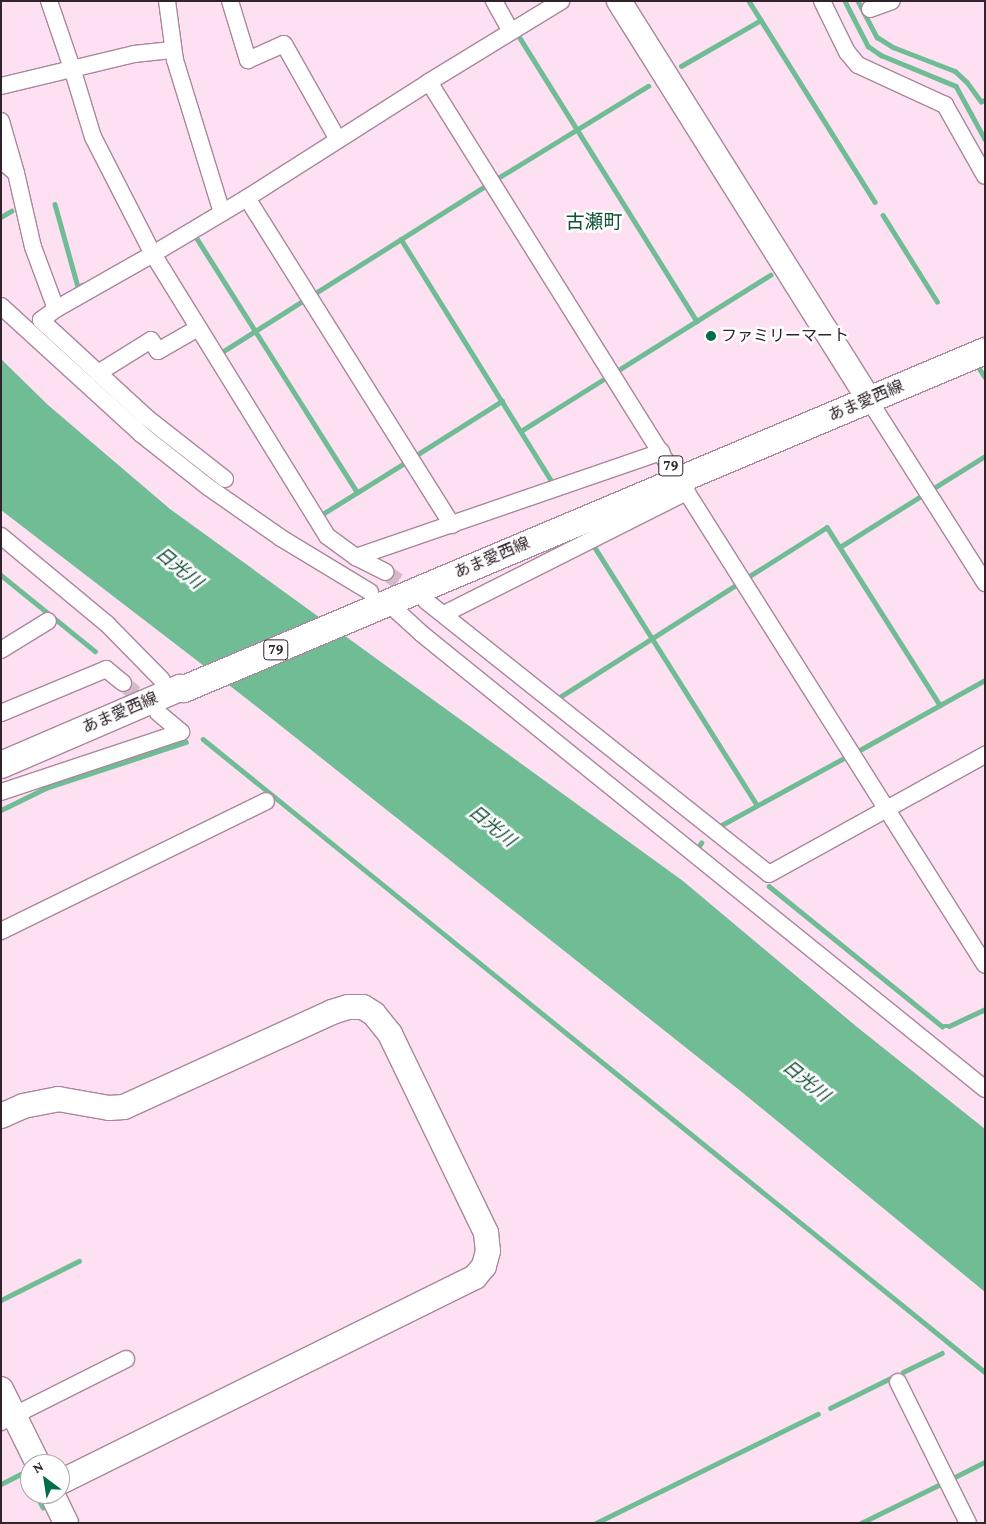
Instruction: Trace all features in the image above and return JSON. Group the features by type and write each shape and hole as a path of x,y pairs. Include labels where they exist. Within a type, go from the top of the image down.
{"main road":[{"name":"あま愛西線","path":"1,748 173,682 373,595 674,473 865,392 985,331"},
{"name":"あま愛西線","path":"865,392 985,351"},
{"name":"あま愛西線","path":"1,765 180,688 173,682"}],"street":[{"path":"49,1 72,68 92,136 153,254 326,536 356,557 373,595"},
{"path":"167,1 172,50 222,213"},
{"path":"230,1 248,60 284,44 338,140"},
{"path":"494,1 511,32"},
{"path":"619,1 985,583"},
{"path":"822,1 847,52 858,65 945,105 985,176"},
{"path":"870,9 892,1"},
{"path":"224,479 146,417 41,320 56,309 247,198 559,2"},
{"path":"1,86 134,54 172,50"},
{"path":"429,82 985,965"},
{"path":"1,122 16,174 33,248 56,309"},
{"path":"1,160 16,174"},
{"path":"247,198 452,525"},
{"path":"1,306 141,434 208,487 281,538 373,595 985,1089"},
{"path":"98,373 151,340 158,351 198,328"},
{"path":"356,557 452,525 674,473"},
{"path":"444,614 674,473"},
{"path":"1,536 107,624 173,682"},
{"path":"426,601 769,874 985,755"},
{"path":"1,650 48,622"},
{"path":"1,713 106,669 122,683"},
{"path":"1,792 181,732 158,713"},
{"path":"1,930 266,801"},
{"path":"1,1116 23,1106 58,1099 110,1108 124,1107 154,1095 332,1012 348,1007 363,1007 374,1014 390,1034 486,1233 488,1251 484,1266 475,1277 70,1477"},
{"path":"8,1418 126,1359"},
{"path":"898,1382 968,1523"},
{"path":"1,1389 8,1418 31,1454"},
{"path":"57,1504 66,1523"}],"water":[{"name":"日光川","path":"1,359 48,405 170,509 683,881 857,1027 985,1129 985,1292 743,1093 247,699 1,510"}],"waterway":[{"path":"749,1 875,202"},
{"path":"845,1 868,46 881,55 956,86 985,139"},
{"path":"858,1 877,37 893,47 955,71 967,82 981,101 985,100"},
{"path":"681,66 761,20"},
{"path":"520,38 697,321"},
{"path":"498,178 648,86"},
{"path":"314,294 487,185"},
{"path":"55,204 78,287 82,285"},
{"path":"1,217 11,211"},
{"path":"883,215 937,301"},
{"path":"196,237 357,492"},
{"path":"401,239 553,483"},
{"path":"617,371 770,275"},
{"path":"219,354 304,300"},
{"path":"979,368 985,377"},
{"path":"521,431 607,377"},
{"path":"415,456 502,401"},
{"path":"934,488 985,456"},
{"path":"321,515 406,462"},
{"path":"840,547 921,496"},
{"path":"748,577 827,527 940,705"},
{"path":"594,546 757,805"},
{"path":"1,575 95,651"},
{"path":"560,697 739,583"},
{"path":"858,751 985,680"},
{"path":"203,739 985,1372"},
{"path":"1,810 46,788 186,742"},
{"path":"718,827 846,757"},
{"path":"769,886 942,1026 949,1026 985,1009"},
{"path":"1,1300 79,1261"},
{"path":"903,1372 942,1353"},
{"path":"830,1408 889,1379"},
{"path":"596,1523 818,1414"},
{"path":"953,1478 985,1462"},
{"path":"1,1484 20,1474"},
{"path":"861,1523 943,1483"}],"tunnel":[{"path":"385,572 418,595"},
{"path":"123,683 151,707"}],"place":[{"name":"ファミリーマート","path":"711,336"}],"district":[{"name":"古瀬町","path":"594,222"}]}
